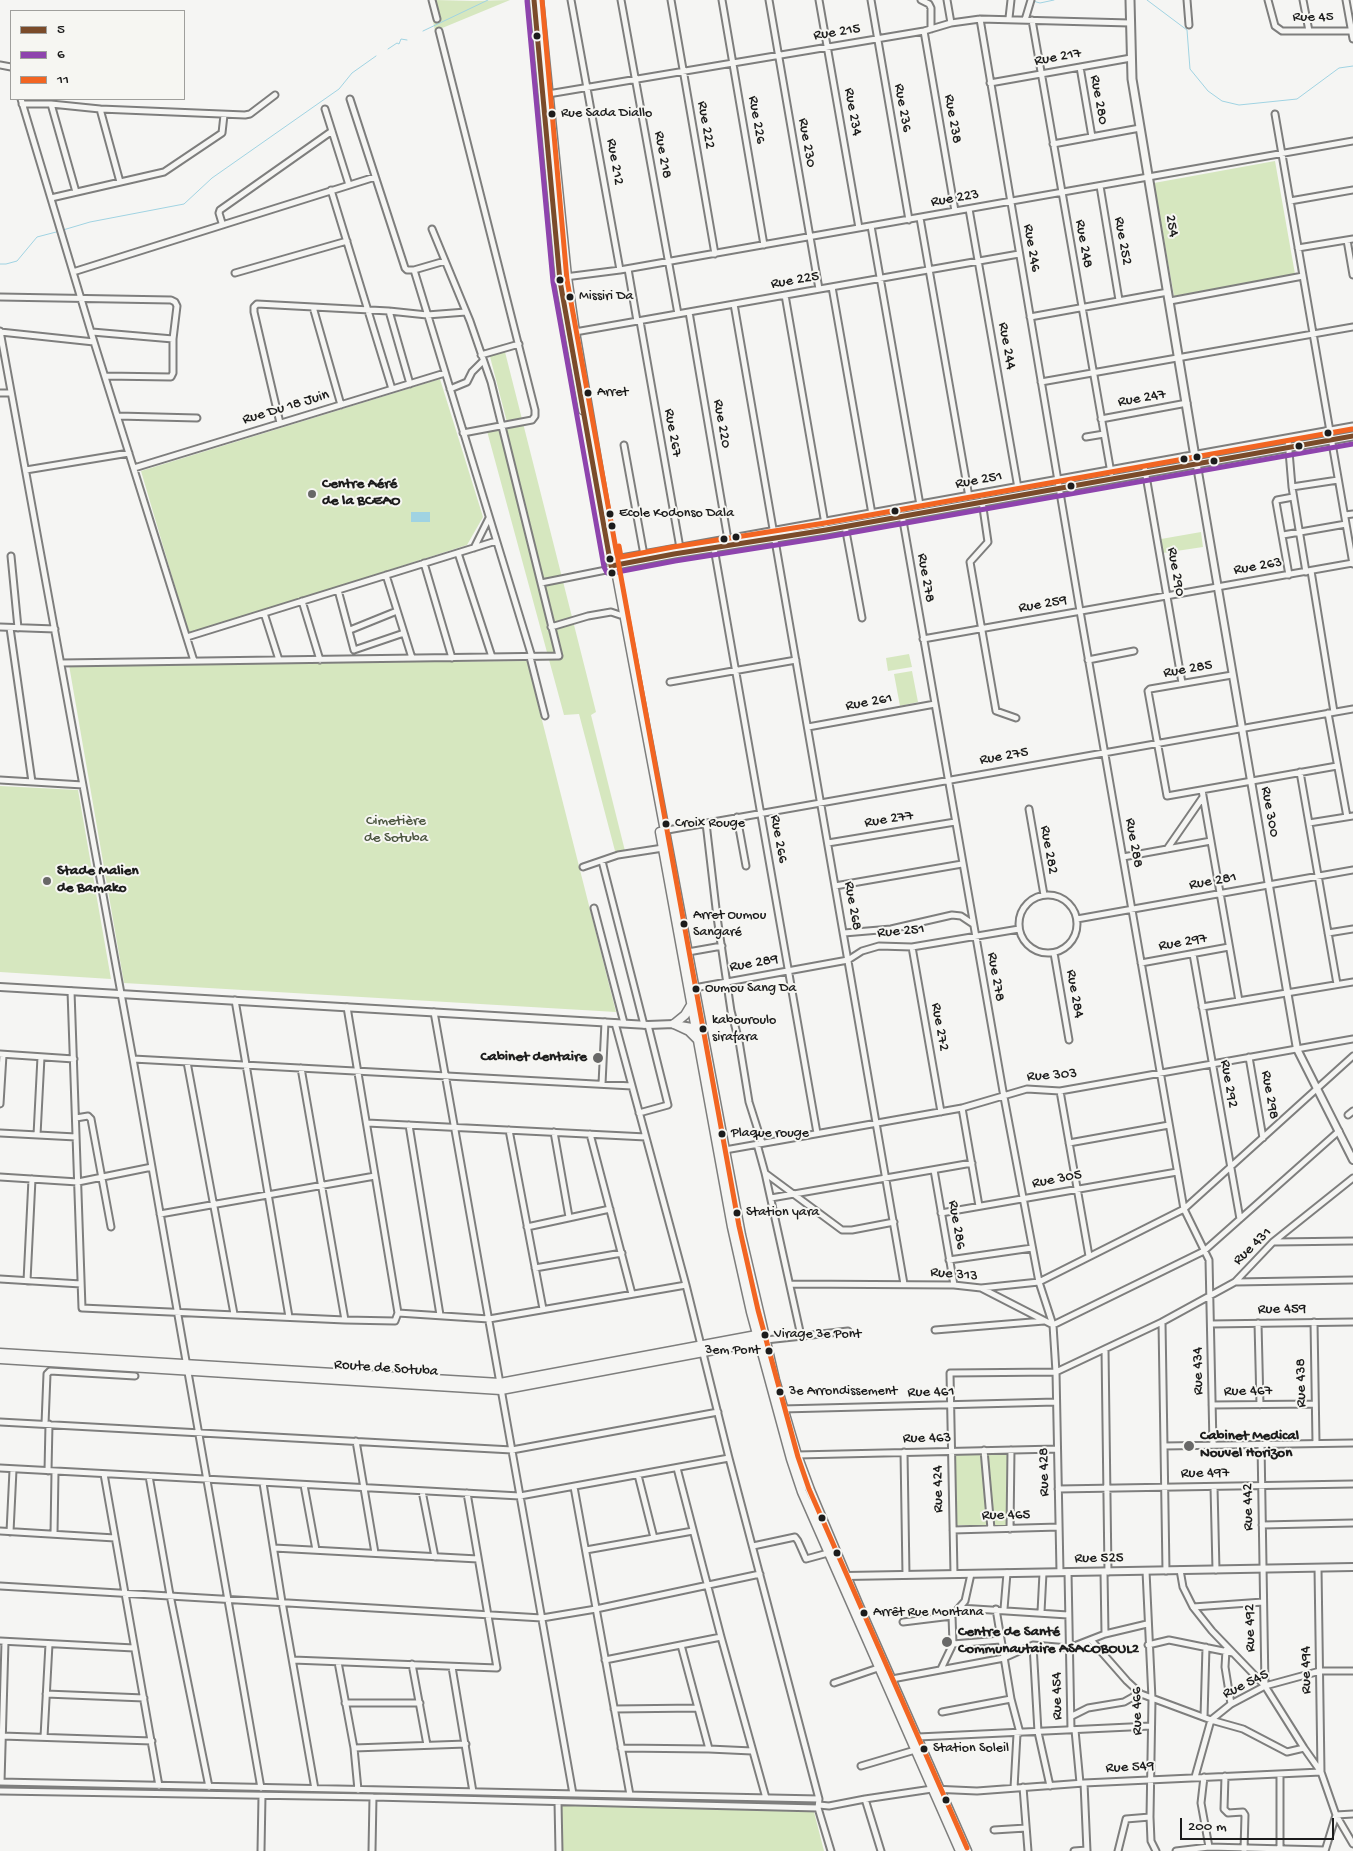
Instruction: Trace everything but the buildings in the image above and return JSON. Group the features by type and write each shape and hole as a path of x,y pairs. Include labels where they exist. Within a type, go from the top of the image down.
{"main road":[{"path":"534,0 546,94"},
{"path":"539,0 563,277 612,565 662,830 663,848 691,1005 699,1028 698,1040 732,1227 802,1492 828,1553 843,1577 918,1737 960,1851"},
{"name":"254","path":"1130,0 1132,79 1196,460"},
{"path":"563,277 575,332 620,615 688,952 699,1028 762,1338"},
{"name":"Rue 251","path":"612,565 714,548 775,535 902,516 1288,443 1353,427"},
{"name":"Rue 251","path":"1288,443 1332,440 1353,436"},
{"name":"Rue 251","path":"825,527 872,514 920,505 1018,488 1058,485"},
{"name":"Rue 251","path":"612,565 644,555 680,548 775,535"},
{"path":"691,1005 685,1016 674,1024 689,1031 698,1040"},
{"name":"Route de Sotuba","path":"0,1353 188,1367 501,1386 762,1338"},
{"name":"Route de Sotuba","path":"0,1360 188,1367"},
{"path":"781,1409 878,1668 915,1750 967,1851"}],"street":[{"path":"432,0 437,19"},
{"name":"Rue 212","path":"571,0 620,270"},
{"name":"Rue 218","path":"621,0 678,314"},
{"name":"Rue 222","path":"671,0 715,254"},
{"name":"Rue 226","path":"722,0 764,245"},
{"name":"Rue 230","path":"769,0 819,290"},
{"name":"Rue 234","path":"819,0 859,228"},
{"name":"Rue 236","path":"871,0 909,220"},
{"path":"921,0 929,4 931,8 931,29"},
{"path":"1009,18 1011,0"},
{"path":"1028,20 1031,0"},
{"path":"1187,0 1190,25"},
{"name":"Rue 45","path":"1268,0 1276,26 1282,30 1352,31"},
{"path":"1303,0 1309,31"},
{"path":"1346,0 1353,39"},
{"path":"947,2 951,23"},
{"name":"Rue 215","path":"546,94 924,31 951,23 980,19 1009,18 1130,23"},
{"name":"Rue 246","path":"980,19 1058,485"},
{"name":"Rue 248","path":"1028,20 1041,74 1112,475"},
{"path":"439,31 536,410 532,420 463,433"},
{"name":"Rue 238","path":"924,31 955,211"},
{"name":"Rue 217","path":"990,83 1131,58"},
{"name":"Rue 280","path":"1080,67 1092,137"},
{"path":"194,661 62,238 22,101 100,109 224,115 250,114 275,95"},
{"path":"350,99 405,268 407,270 414,270 445,261"},
{"path":"51,104 76,192"},
{"path":"100,109 120,182"},
{"path":"325,109 349,185"},
{"path":"1275,114 1353,564"},
{"path":"51,198 164,172 222,133 224,115"},
{"path":"1053,144 1140,128"},
{"path":"222,224 220,210 332,131"},
{"name":"Rue 223","path":"563,277 628,269 1353,141"},
{"path":"73,272 375,177"},
{"name":"Rue 252","path":"1100,186 1119,300"},
{"path":"331,190 392,389"},
{"path":"1290,201 1353,190"},
{"name":"Rue 244","path":"969,209 1018,488"},
{"path":"920,218 969,497"},
{"path":"871,226 920,505"},
{"path":"61,663 559,656 491,382 466,312 432,229"},
{"path":"1298,248 1350,239 1353,275"},
{"path":"235,273 347,241"},
{"name":"Rue 225","path":"575,332 1019,254"},
{"path":"628,269 638,321"},
{"path":"414,270 531,657 546,716"},
{"path":"1170,301 1303,276"},
{"path":"832,287 872,514"},
{"path":"1030,317 1168,292"},
{"path":"785,295 825,527"},
{"path":"0,297 171,300 177,306 173,339 173,373 171,377 105,376"},
{"path":"280,423 254,312 254,307 257,304 389,311 427,315 466,312"},
{"name":"Rue 268","path":"734,304 904,1284"},
{"path":"312,307 341,405"},
{"path":"389,311 410,384"},
{"name":"Rue 220","path":"689,312 728,540"},
{"name":"Rue 267","path":"638,321 680,548"},
{"path":"1041,382 1353,327"},
{"path":"94,342 0,331 133,1059 261,1788"},
{"path":"92,332 173,339"},
{"path":"450,389 467,382 482,358 519,344"},
{"name":"Rue Du 18 Juin","path":"134,468 445,373"},
{"path":"0,393 11,393"},
{"name":"Rue 247","path":"1101,419 1187,403"},
{"path":"118,416 197,418"},
{"path":"1086,437 1104,434"},
{"path":"1288,443 1293,497 1299,532 1309,571 1346,817"},
{"path":"624,445 644,555"},
{"path":"26,470 129,453"},
{"name":"Rue 300","path":"1196,460 1297,1049 1353,1160"},
{"name":"Rue 290","path":"1145,469 1182,683"},
{"path":"1292,487 1338,480"},
{"name":"Rue 288","path":"1058,485 1184,1210 1204,1251"},
{"path":"1289,575 1276,502 1293,497"},
{"path":"982,501 988,542 970,562 996,711 1016,718"},
{"path":"1344,515 1353,514"},
{"name":"Rue 278","path":"902,516 962,864 1023,1200 1039,1282 1052,1325"},
{"path":"474,548 489,518"},
{"path":"1283,534 1346,524"},
{"path":"845,526 862,618"},
{"path":"187,637 496,541"},
{"name":"Rue 266","path":"714,548 817,1134"},
{"path":"458,552 492,657"},
{"path":"10,556 18,628"},
{"path":"424,563 452,658"},
{"name":"Rue 263","path":"1167,596 1353,564"},
{"path":"541,583 612,565"},
{"path":"386,575 412,658"},
{"path":"338,590 354,650 404,633"},
{"name":"Rue 259","path":"923,639 1167,596"},
{"path":"302,601 320,660"},
{"path":"350,630 397,611"},
{"path":"552,627 588,616 611,612 620,615"},
{"path":"264,613 279,660"},
{"path":"0,628 55,628"},
{"path":"10,628 32,782"},
{"path":"1088,660 1134,651"},
{"path":"670,682 796,660"},
{"name":"Rue 285","path":"1156,743 1149,690 1232,674"},
{"name":"Rue 261","path":"808,727 934,704"},
{"name":"Rue 275","path":"662,830 1353,709"},
{"path":"1156,743 1167,796 1338,766"},
{"path":"1300,772 1337,984"},
{"path":"0,780 83,785"},
{"path":"1202,790 1239,1001"},
{"path":"1168,849 1203,797"},
{"name":"Rue 282","path":"1029,809 1044,894"},
{"path":"1309,823 1353,816"},
{"path":"737,817 746,866"},
{"name":"Rue 277","path":"828,843 955,822"},
{"path":"706,823 727,982 749,1102 801,1336"},
{"path":"1123,857 1211,841"},
{"path":"583,867 618,855 663,848"},
{"path":"602,861 668,1105 639,1112"},
{"path":"836,886 962,864"},
{"name":"Rue 281","path":"1077,919 1353,870"},
{"path":"1044,894 1062,898 1069,904 1077,919 1076,931 1072,941 1054,953 1045,954 1028,946 1022,938 1018,920 1021,910 1027,903 1035,897 1044,894"},
{"path":"594,908 624,1023"},
{"path":"844,933 891,929 952,915 960,916 973,924"},
{"name":"Rue 251","path":"789,971 848,960 862,951 879,946 896,945 912,947 1019,929"},
{"path":"1328,934 1353,929"},
{"path":"688,952 722,946"},
{"name":"Rue 272","path":"912,947 941,1112"},
{"name":"Rue 297","path":"1141,963 1229,947"},
{"name":"Rue 284","path":"1054,953 1069,1040"},
{"name":"Rue 292","path":"1193,954 1240,1219"},
{"name":"Rue 289","path":"694,988 789,971"},
{"path":"1202,1007 1353,982"},
{"path":"0,987 646,1025 674,1024 699,1028"},
{"path":"71,991 82,1308 394,1321 398,1313 347,1007"},
{"path":"235,1000 289,1317"},
{"path":"434,1012 573,1794"},
{"path":"602,1084 605,1022"},
{"path":"615,1023 703,1349 831,1851"},
{"name":"Rue 303","path":"725,1150 962,1108 1027,1089 1060,1091 1353,1039"},
{"path":"0,1104 2,1055 74,1058"},
{"path":"981,1288 1039,1282 1184,1210 1353,1056"},
{"path":"37,1135 41,1057"},
{"name":"Rue 298","path":"1249,1057 1263,1138"},
{"path":"133,1059 632,1086"},
{"path":"187,1062 234,1314"},
{"path":"301,1068 345,1320"},
{"path":"1060,1091 1089,1256"},
{"path":"962,1108 979,1206"},
{"path":"1348,1115 1353,1111"},
{"path":"76,1118 88,1116 91,1119 111,1227"},
{"path":"367,1123 646,1137"},
{"path":"409,1125 440,1315"},
{"path":"1069,1143 1169,1125"},
{"path":"508,1130 543,1309"},
{"path":"1052,1325 1204,1251 1339,1131"},
{"path":"554,1132 569,1217"},
{"path":"0,1133 76,1137"},
{"path":"590,1134 632,1294"},
{"path":"771,1198 972,1163"},
{"path":"0,1177 78,1182 152,1167"},
{"name":"Rue 286","path":"934,1170 954,1285"},
{"name":"Rue 305","path":"941,1213 1177,1172"},
{"path":"765,1173 796,1194 842,1230 852,1230 894,1222"},
{"path":"160,1214 376,1176"},
{"name":"Rue 431","path":"1056,1372 1162,1322 1235,1282 1273,1242 1353,1178"},
{"path":"27,1281 32,1179"},
{"path":"527,1227 610,1209"},
{"path":"1273,1242 1353,1241"},
{"path":"949,1260 1032,1248"},
{"name":"Rue 434","path":"1204,1251 1209,1260 1213,1445"},
{"path":"535,1268 622,1253"},
{"path":"0,1279 81,1284"},
{"path":"1235,1282 1353,1280"},
{"name":"Rue 313","path":"790,1284 954,1285 981,1288 1052,1325"},
{"path":"398,1313 489,1319 686,1285"},
{"path":"935,1330 1044,1321"},
{"path":"1162,1322 1166,1570"},
{"name":"Rue 438","path":"1314,1322 1316,1443"},
{"name":"Rue 459","path":"1211,1324 1353,1322"},
{"path":"1258,1323 1260,1405"},
{"name":"Rue 428","path":"1052,1325 1056,1372 1060,1572"},
{"path":"762,1338 848,1331"},
{"path":"1105,1349 1107,1488 1105,1634"},
{"path":"48,1471 47,1374 50,1371 135,1376"},
{"name":"Rue 424","path":"954,1574 950,1373 1056,1372"},
{"name":"Rue 461","path":"781,1409 1056,1402"},
{"name":"Rue 467","path":"1212,1405 1315,1404"},
{"path":"0,1422 512,1450 718,1412"},
{"path":"356,1441 375,1553"},
{"path":"1164,1446 1353,1443"},
{"name":"Rue 442","path":"1261,1444 1263,1569"},
{"name":"Rue 463","path":"797,1455 1057,1449"},
{"path":"984,1450 991,1529"},
{"path":"1010,1528 1011,1450"},
{"path":"904,1452 906,1575"},
{"path":"0,1468 520,1496 730,1458"},
{"path":"676,1468 766,1798"},
{"path":"10,1532 13,1470"},
{"path":"54,1534 55,1472"},
{"path":"104,1474 159,1786"},
{"path":"638,1475 654,1538"},
{"path":"149,1476 170,1595 208,1787"},
{"path":"263,1483 315,1789"},
{"name":"Rue 497","path":"1058,1489 1353,1484"},
{"path":"304,1485 316,1550"},
{"path":"574,1487 630,1795"},
{"path":"1214,1487 1216,1570"},
{"path":"422,1491 435,1556"},
{"path":"293,1660 497,1668 467,1493"},
{"path":"1262,1524 1353,1523"},
{"name":"Rue 465","path":"953,1530 1059,1528"},
{"path":"0,1531 115,1538"},
{"path":"586,1550 693,1531"},
{"path":"753,1546 795,1537 806,1559 828,1553"},
{"path":"274,1548 478,1559"},
{"name":"Rue 494","path":"1318,1568 1321,1772"},
{"name":"Rue 525","path":"843,1577 1353,1568"},
{"name":"Rue 492","path":"1263,1569 1265,1686"},
{"path":"1180,1570 1183,1588 1193,1607 1226,1649 1235,1654 1265,1686 1321,1772 1336,1815 1353,1844"},
{"name":"Rue 466","path":"1146,1571 1148,1646 1152,1699 1150,1817 1151,1841 1156,1851"},
{"name":"Rue 454","path":"1068,1572 1072,1716 1082,1783 1087,1850"},
{"path":"1004,1609 1007,1573"},
{"path":"1041,1612 1043,1573"},
{"path":"0,1586 542,1618 596,1609 760,1574"},
{"path":"903,1622 952,1616 965,1601 971,1574"},
{"path":"1193,1607 1264,1602"},
{"path":"960,1608 1004,1609 1068,1615"},
{"path":"996,1609 1018,1734 1014,1788"},
{"path":"941,1669 953,1644 952,1616"},
{"path":"892,1679 1004,1658 1033,1645 1069,1648 1105,1634 1148,1624"},
{"path":"606,1660 721,1637"},
{"path":"953,1644 1000,1640"},
{"path":"1091,1640 1138,1692 1152,1699 1211,1720 1243,1729 1287,1752 1304,1748"},
{"path":"1148,1646 1169,1640 1226,1649"},
{"path":"134,1648 3,1641 0,1782 766,1798 819,1804"},
{"path":"44,1738 49,1644"},
{"path":"681,1645 709,1749"},
{"path":"1033,1645 1038,1732 1050,1786"},
{"path":"1204,1717 1206,1647"},
{"path":"1226,1649 1225,1667 1231,1704"},
{"path":"338,1662 354,1748 358,1790"},
{"path":"412,1664 427,1745"},
{"path":"452,1667 473,1792"},
{"path":"834,1683 878,1668"},
{"name":"Rue 545","path":"1211,1720 1231,1704 1265,1686 1320,1671 1353,1671"},
{"path":"1072,1716 1088,1708 1124,1702 1138,1692"},
{"path":"46,1694 144,1698"},
{"path":"942,1712 1011,1699"},
{"path":"345,1702 420,1702"},
{"path":"614,1709 698,1708"},
{"path":"1195,1777 1211,1720"},
{"path":"918,1737 1018,1734 1151,1726"},
{"path":"2,1736 152,1741"},
{"path":"354,1748 466,1744"},
{"path":"622,1748 752,1751"},
{"path":"860,1766 915,1750"},
{"name":"Rue 549","path":"819,1804 829,1806 936,1789 977,1790 1150,1779 1321,1772"},
{"path":"1280,1774 1280,1850"},
{"path":"1225,1776 1224,1809 1228,1813 1245,1813 1244,1850"},
{"path":"1204,1777 1201,1803 1209,1847"},
{"path":"1023,1787 1028,1851"},
{"path":"0,1791 558,1802 819,1804"},
{"path":"261,1851 262,1796"},
{"path":"372,1851 373,1797"},
{"path":"865,1799 881,1851"},
{"path":"558,1802 559,1851"},
{"path":"1336,1815 1353,1814"},
{"path":"1176,1851 1209,1847 1244,1850 1325,1851 1336,1815"},
{"path":"1118,1851 1126,1819 1150,1817"},
{"path":"994,1830 1026,1828"},
{"path":"1074,1851 1087,1850"}],"green space":[{"path":"435,0 510,0 435,31 433,21 439,18"},
{"path":"1275,161 1295,274 1174,296 1154,183"},
{"path":"503,344 596,712 591,715 625,851 615,851 579,714 564,715 487,431 508,426 488,349"},
{"name":"Centre Aéré de la BCEAO","path":"440,379 483,517 467,545 189,634 141,471"},
{"path":"1201,532 1203,547 1163,553 1161,539"},
{"path":"909,654 912,667 888,671 886,658"},
{"name":"Cimetière de Sotuba","path":"527,661 616,1012 124,983 69,665"},
{"path":"912,671 918,702 900,706 894,674"},
{"name":"Stade Malien de Bamako","path":"0,786 78,790 111,979 0,972"},
{"path":"1007,1451 1007,1526 957,1525 955,1453"},
{"path":"562,1804 814,1812 824,1851 562,1851"}],"water":[{"path":"411,512 430,512 430,522 411,522"}],"waterway":[{"path":"423,31 488,0"},
{"path":"1033,1 1040,3 1054,0"},
{"path":"1147,0 1187,30 1190,69 1208,91 1222,101 1239,105 1297,99 1339,68 1353,66"},
{"path":"388,49 397,43 399,44 401,39 407,40"},
{"path":"63,230 90,222 184,204 212,178 339,89 352,73 376,56"},
{"path":"0,264 17,261 37,237 60,231"}],"transit line":[{"name":"5","path":"534,0 560,281 611,566 826,530 1353,436"},
{"name":"11","path":"542,0 567,280 739,1226 758,1310 798,1457 809,1489 967,1848"},
{"name":"6","path":"527,1 553,282 604,567 607,573 827,537 1353,444"},
{"name":"11","path":"619,546 621,557 825,523 1352,429"}],"place":[{"name":"Rue Sada Diallo","path":"552,114"},
{"name":"Missiri Da","path":"570,297"},
{"name":"Arret","path":"588,393"},
{"name":"Centre Aéré de la BCEAO","path":"312,494"},
{"name":"Ecole Kodonso Dala","path":"610,514"},
{"name":"Croix Rouge","path":"666,824"},
{"name":"Stade Malien de Bamako","path":"47,881"},
{"name":"Arret Oumou Sangaré","path":"684,924"},
{"name":"Oumou Sang Da","path":"696,989"},
{"name":"kabouroulo sirafara","path":"703,1029"},
{"name":"Cabinet dentaire","path":"598,1058"},
{"name":"Plaque rouge","path":"722,1134"},
{"name":"Station yara","path":"737,1213"},
{"name":"Virage 3e Pont","path":"765,1335"},
{"name":"3em Pont","path":"769,1351"},
{"name":"3e Arrondissement","path":"780,1392"},
{"name":"Cabinet Medical Nouvel Horizon","path":"1189,1446"},
{"name":"Arrêt Rue Montana","path":"864,1613"},
{"name":"Centre de Santé Communautaire ASACOBOUL2","path":"947,1642"},
{"name":"Station Soleil","path":"924,1749"}]}
